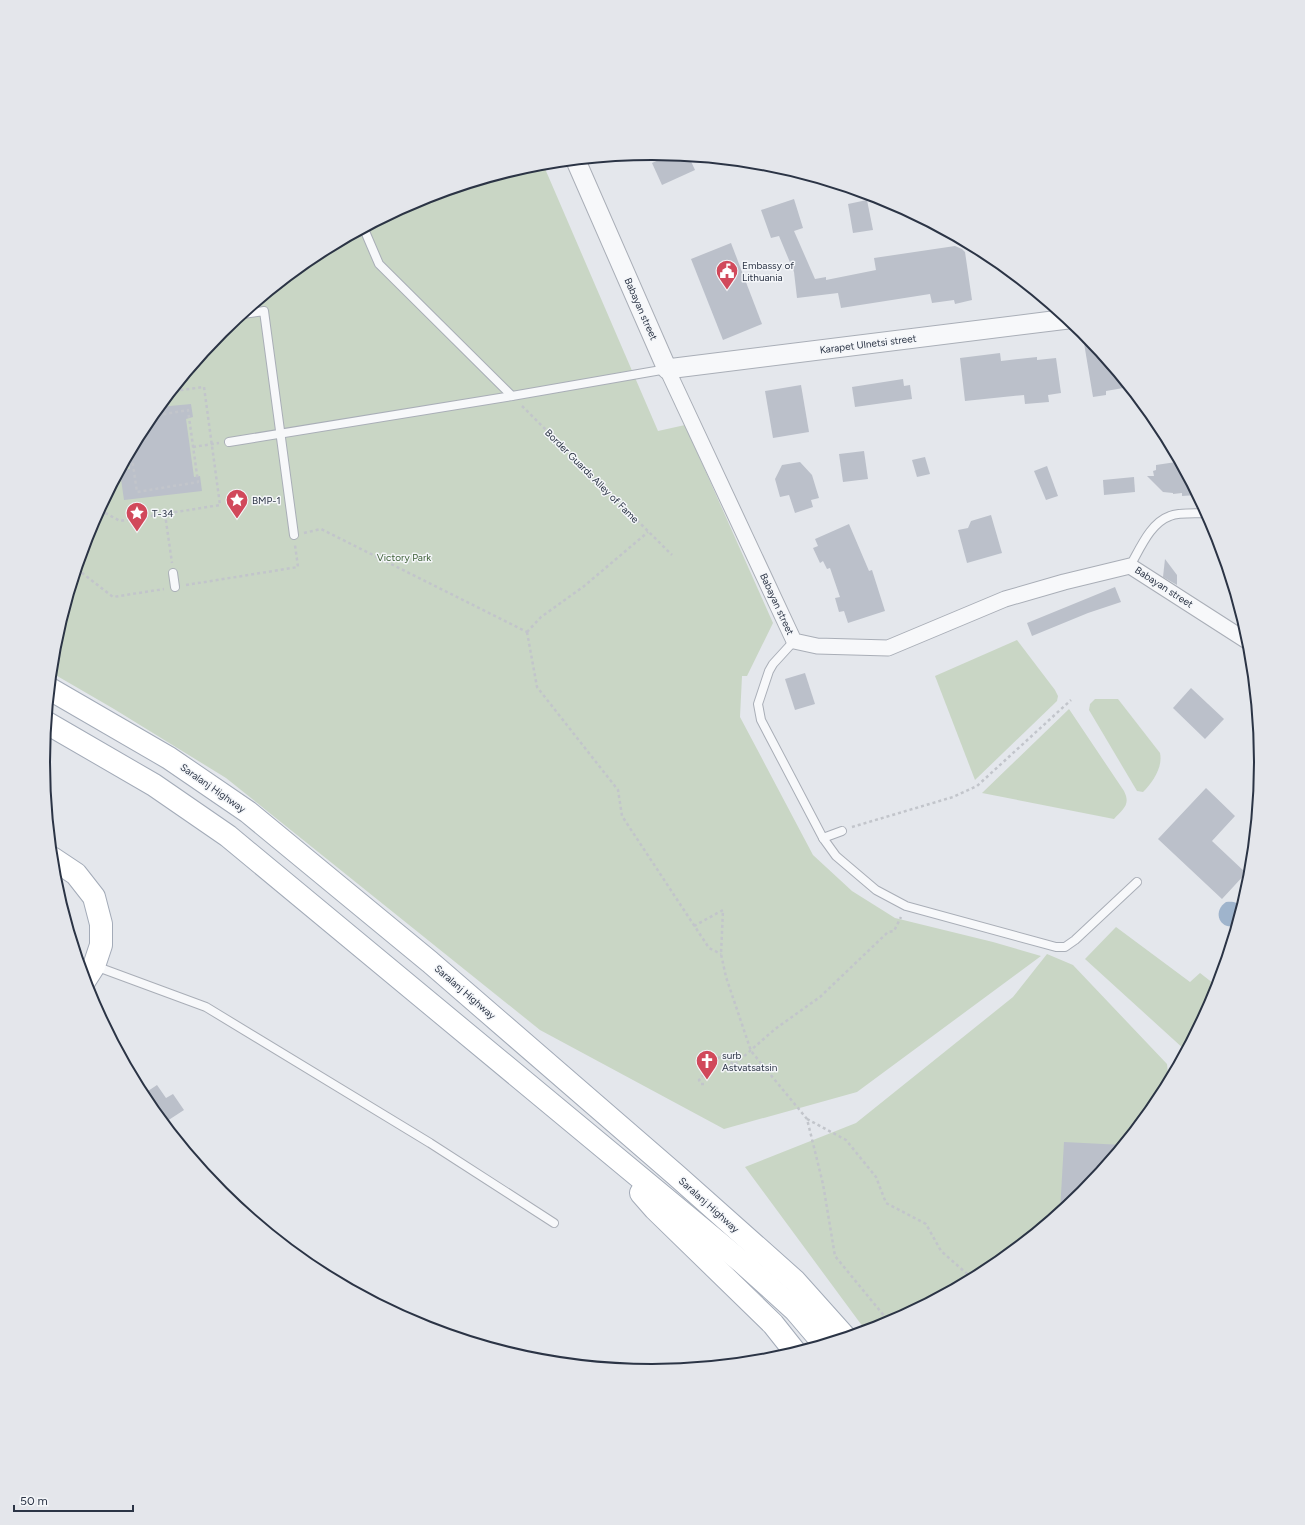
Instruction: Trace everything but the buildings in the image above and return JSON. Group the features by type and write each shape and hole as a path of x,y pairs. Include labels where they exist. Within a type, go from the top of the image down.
{"main road":[{"name":"Saralanj Highway","path":"54,691 169,758 248,812 430,962 676,1175 795,1281 842,1334"},
{"path":"51,725 154,785 228,836 743,1263 795,1310 821,1340"},
{"path":"59,863 76,874 94,896 101,924 101,945 89,973"},
{"path":"609,1153 655,1209 772,1324 792,1348"}],"street":[{"name":"Babayan street","path":"578,165 667,369 794,641 817,646 888,648 1004,599 1064,582 1130,566 1241,637"},
{"name":"Karapet Ulnetsi street","path":"667,369 1061,320"}],"lane":[{"path":"366,233 379,264 512,396"},
{"path":"252,313 264,311 294,535"},
{"path":"229,442 667,369"},
{"path":"1130,566 1150,531 1159,522 1170,515 1201,513"},
{"path":"173,573 175,587"},
{"path":"794,641 769,670 758,704 761,720 823,838 836,856 876,890 906,906 1056,947 1065,947 1075,940 1137,882"},
{"path":"823,838 842,831"},
{"path":"89,973 206,1007 430,1143 554,1223"}],"path":[{"path":"105,513 120,521 220,505 213,444 204,387 180,390"},
{"name":"Border Guards Alley of Fame","path":"512,396 672,555"},
{"path":"132,459 137,492 198,482 188,410 162,414"},
{"path":"193,447 213,444"},
{"path":"165,514 172,563"},
{"path":"81,572 113,597 298,567 294,535 321,529 527,632"},
{"path":"527,632 541,617 583,587 648,532"},
{"path":"527,632 537,687 618,790 622,816 709,948 721,954"},
{"path":"842,831 953,797 977,786 1072,700"},
{"path":"704,1084 701,1084 699,1080 722,1054 734,1066 775,1029 820,997 888,932 894,931 906,906"},
{"path":"694,926 723,910 721,954 726,977 751,1051 807,1119 846,1140 876,1177 886,1203 926,1224 941,1251 968,1275"},
{"path":"807,1119 823,1184 836,1256 886,1318"}],"green space":[{"name":"Victory Park","path":"546,170 658,431 685,425 773,623 747,676 742,676 740,717 813,855 852,891 895,918 993,942 1041,956 857,1092 724,1129 540,1030 226,778 57,676 62,645 82,569 112,496 131,461 175,396 226,336 255,310 318,262 351,241 386,222 459,192 497,181"},
{"path":"1017,640 1055,690 1058,696 1057,701 975,780 935,676"},
{"path":"1095,699 1118,699 1160,753 1161,758 1159,769 1143,792 1137,791 1089,710 1090,704"},
{"path":"1069,709 1124,791 1127,800 1125,806 1114,819 982,793"},
{"path":"1116,927 1190,982 1200,973 1213,983 1193,1029 1183,1048 1085,959"},
{"path":"1047,954 1073,965 1167,1064 1168,1073 1130,1129 1105,1160 1079,1189 1050,1215 987,1263 954,1284 919,1303 863,1327 745,1167 856,1123 1013,997"}],"water":[{"path":"1226,902 1235,902 1237,904 1232,926 1226,926 1220,920 1219,911"}],"place":[{"name":"Embassy of Lithuania","path":"727,290"},
{"name":"BMP-1","path":"237,520"},
{"name":"T-34","path":"137,532"},
{"name":"surb Astvatsatsin","path":"707,1080"}]}
